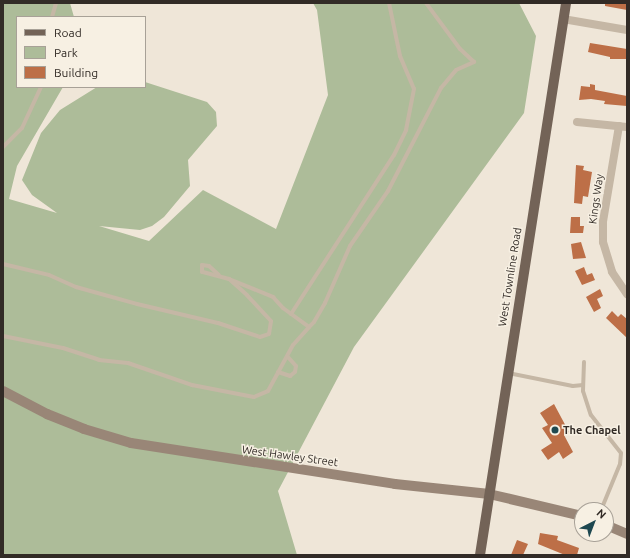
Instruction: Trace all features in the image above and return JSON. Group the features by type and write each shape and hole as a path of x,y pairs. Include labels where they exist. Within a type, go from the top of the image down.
{"main road":[{"name":"West Townline Road","path":"480,555 566,3"}],"street":[{"path":"564,19 627,30"},
{"path":"577,122 623,127"},
{"name":"Kings Way","path":"623,127 603,222 603,242 612,272 627,294"},
{"name":"West Hawley Street","path":"3,391 47,414 84,429 131,444 395,484 489,494 574,514"},
{"path":"614,528 627,534"}],"lane":[{"path":"52,16 56,3"},
{"path":"291,314 394,155 406,130 414,89 398,51 389,3"},
{"path":"3,336 63,348 100,360 128,362 192,385 246,397 264,394 293,345 309,328 325,303 350,246 388,191 413,146 441,88 456,70 474,62 460,48 426,3"},
{"path":"3,147 22,128 41,88"},
{"path":"3,264 49,275 76,287 137,304 225,324 260,337 269,334 271,321 229,279"},
{"path":"219,275 273,297 309,328"},
{"path":"278,372 290,376 295,372 296,366 287,356"},
{"path":"584,362 583,385 591,415 621,453 620,464 604,502"},
{"path":"508,373 573,386 583,385"}],"green space":[{"path":"3,3 70,3 74,16 16,16 16,88 62,88 17,166 9,199 57,213 32,195 22,180 41,133 60,110 95,88 146,88 146,82 207,102 216,112 217,126 188,160 190,186 164,217 152,226 140,230 99,226 149,241 203,190 276,229 328,95 317,10 313,3 519,3 536,36 524,113 354,347 278,491 297,555 3,555"}],"building":[{"path":"605,3 627,3 627,10 605,6"},
{"path":"590,43 627,49 627,59 610,59 610,57 588,52"},
{"path":"590,84 595,85 595,90 627,96 627,106 604,104 605,101 591,99 579,100 581,86 590,87"},
{"path":"576,165 584,166 583,170 592,172 588,197 583,196 582,204 574,203"},
{"path":"571,217 580,217 580,226 584,226 583,233 570,233"},
{"path":"581,242 586,258 573,259 571,244"},
{"path":"584,267 587,275 592,273 595,280 582,285 575,271"},
{"path":"600,289 603,296 597,299 601,308 594,312 586,297"},
{"path":"612,311 618,317 621,314 627,319 627,338 606,318"},
{"name":"The Chapel","path":"554,404 569,432 564,435 573,452 563,459 559,452 548,460 541,450 552,443 542,428 548,425 540,413"},
{"path":"540,533 558,536 557,540 579,548 577,555 565,555 538,544"},
{"path":"517,540 528,544 523,555 511,555"}],"place":[{"name":"The Chapel","path":"555,430"}]}
